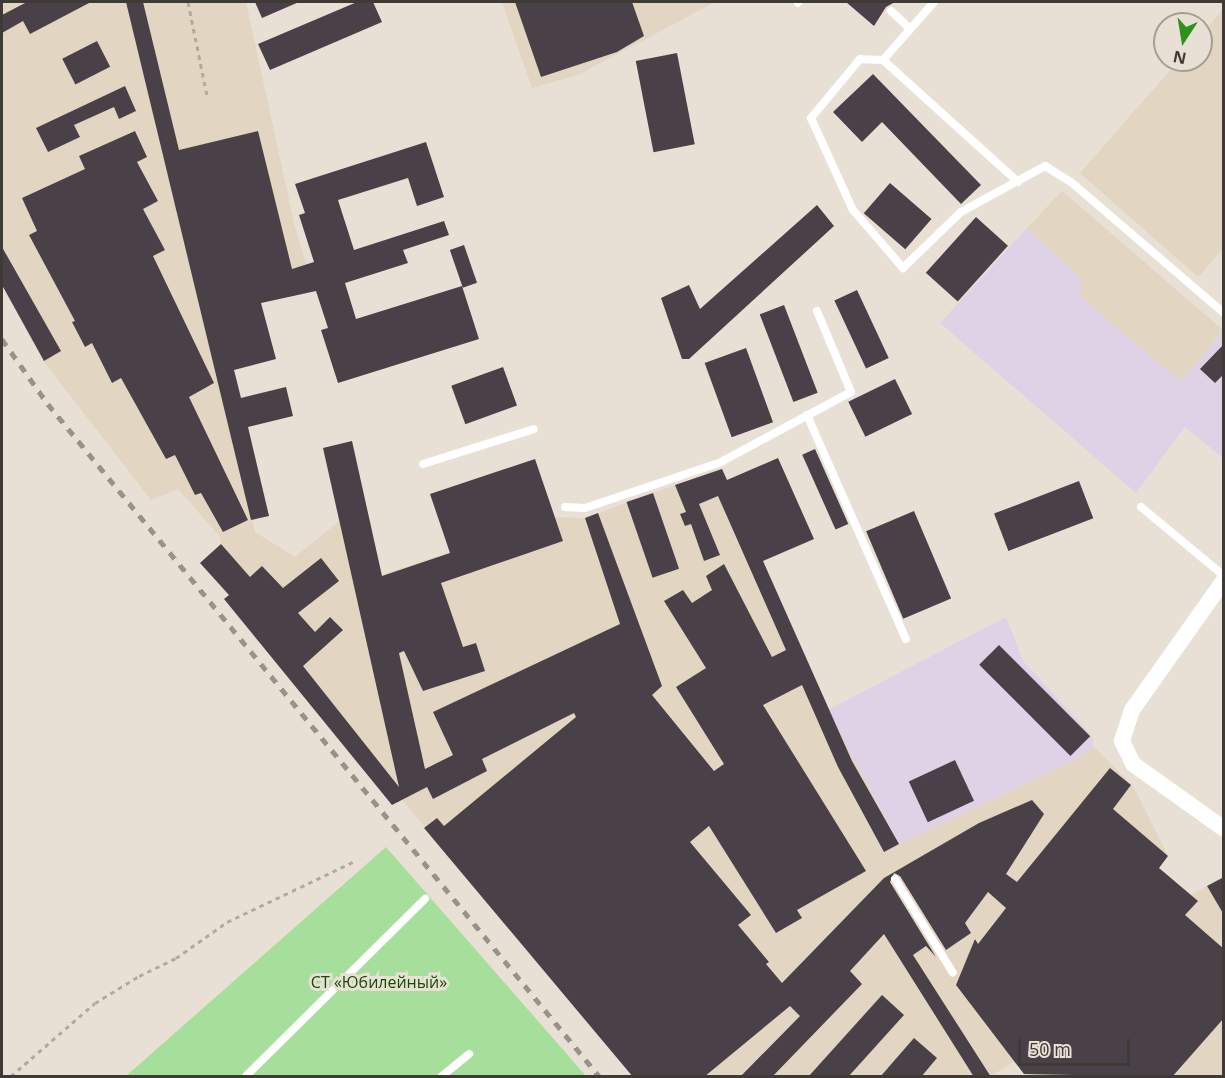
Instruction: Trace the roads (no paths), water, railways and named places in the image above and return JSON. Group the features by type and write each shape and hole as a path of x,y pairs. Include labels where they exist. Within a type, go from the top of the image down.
{"street":[{"path":"1224,578 1148,685 1123,729 1125,752 1133,764 1224,829"}],"lane":[{"path":"883,60 934,2"},
{"path":"891,11 910,29"},
{"path":"1018,182 883,60 860,59 811,118 853,210 903,268 961,212 1018,182 1045,166 1071,182 1224,313"},
{"path":"565,507 585,508 719,463 850,392 818,311"},
{"path":"807,415 906,639"},
{"path":"423,464 534,429"},
{"path":"1141,507 1224,578"},
{"path":"895,879 953,973"},
{"path":"246,1077 425,899"},
{"path":"442,1077 469,1054"}],"railway":[{"path":"2,339 48,404 599,1076"}],"park label":[{"name":"СТ «Юбилейный»","path":"379,982"}]}
